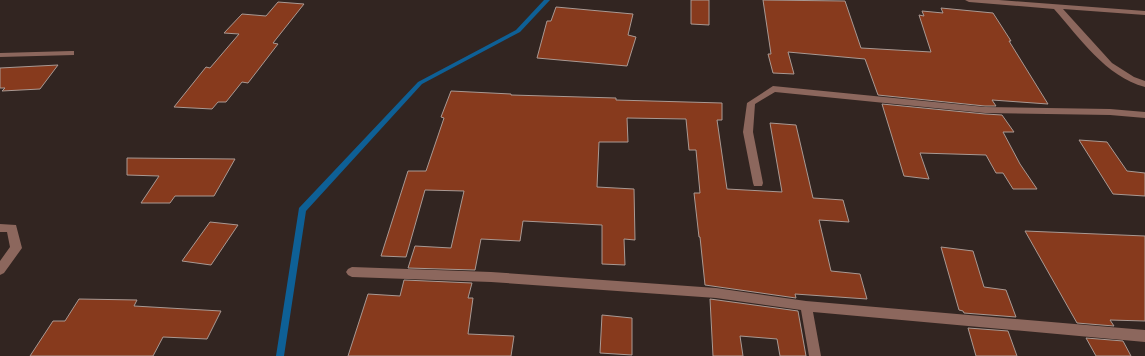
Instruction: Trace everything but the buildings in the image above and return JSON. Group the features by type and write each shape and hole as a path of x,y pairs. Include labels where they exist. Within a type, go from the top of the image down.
{"street":[{"path":"969,0 1145,13"},
{"path":"1057,7 1109,65 1131,79 1145,84"},
{"path":"0,55 71,53"},
{"path":"758,183 748,132 751,103 773,90 985,110 1110,112 1145,115"},
{"path":"0,228 12,228 16,248 0,270"},
{"path":"352,272 491,277 708,293 806,306 1145,336"},
{"path":"806,306 815,356"}],"waterway":[{"path":"280,356 302,210 420,83 518,31 547,0"}]}
